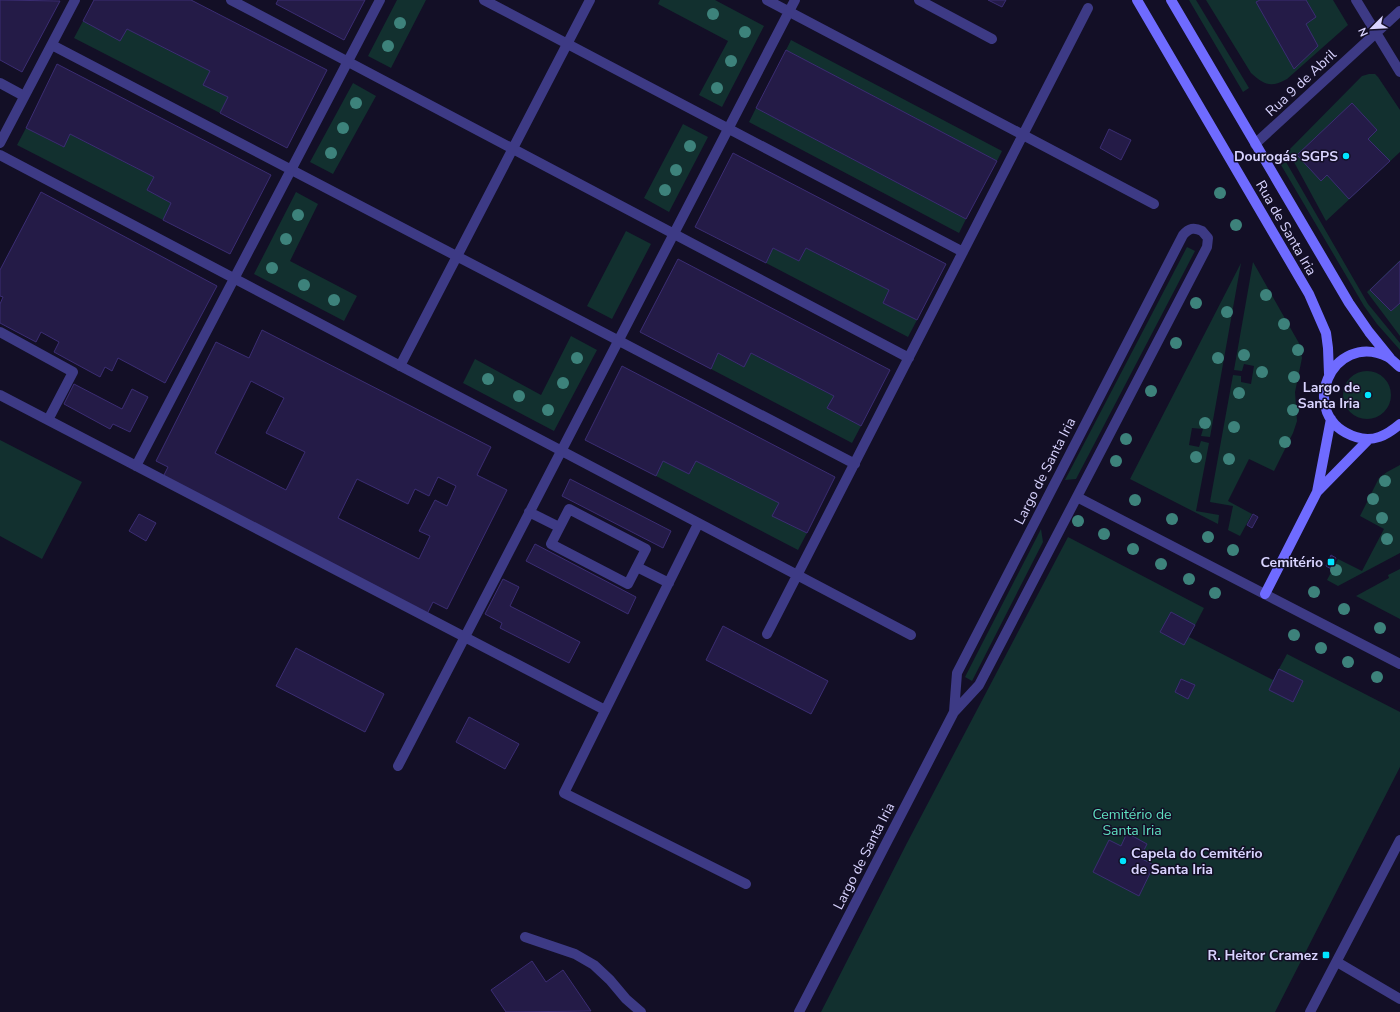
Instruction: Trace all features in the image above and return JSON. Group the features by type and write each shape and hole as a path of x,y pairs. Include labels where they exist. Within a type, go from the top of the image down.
{"main road":[{"name":"Rua de Santa Iria","path":"1137,0 1311,299 1326,333 1329,374"},
{"name":"Rua de Santa Iria","path":"1171,0 1349,302 1372,336 1390,358 1400,367"},
{"path":"1390,358 1377,353 1363,352 1349,356 1338,363 1329,374 1324,387 1324,401 1328,414 1336,426 1347,434 1361,439 1376,438 1395,433 1400,424"},
{"path":"1265,594 1317,492 1331,419"},
{"path":"1317,492 1369,439"}],"street":[{"path":"0,143 76,0"},
{"path":"231,0 909,358"},
{"path":"136,466 380,0"},
{"path":"484,0 963,252"},
{"path":"400,366 590,0"},
{"path":"767,0 1154,204"},
{"path":"398,766 795,0"},
{"path":"919,0 992,39"},
{"path":"1356,0 1400,72"},
{"path":"767,634 1088,8"},
{"name":"Rua 9 de Abril","path":"1255,144 1400,10"},
{"path":"52,45 854,464"},
{"path":"0,83 24,96"},
{"path":"0,154 698,524 911,635"},
{"name":"Largo de Santa Iria","path":"799,1012 954,712 979,685 1207,247 1208,238 1202,231 1194,228 1186,232 1172,256 957,673 954,712"},
{"path":"0,332 73,372 48,420"},
{"path":"0,395 605,710"},
{"path":"1077,497 1400,664"},
{"path":"569,509 646,549 628,584 551,544 559,527 569,509"},
{"path":"529,512 559,527"},
{"path":"698,524 564,793 746,884"},
{"path":"637,567 668,583"},
{"path":"1310,1012 1400,840"},
{"path":"525,937 575,954 594,965 606,975 626,999 641,1012"},
{"path":"1337,962 1400,999"}],"green space":[{"path":"397,0 426,0 391,68 368,56"},
{"path":"660,0 715,0 764,26 722,107 699,95 728,41 658,4"},
{"path":"1189,0 1196,0 1249,88 1243,92"},
{"path":"1206,0 1333,0 1348,25 1287,79 1276,84 1268,84 1264,83 1251,73"},
{"path":"83,21 120,40 127,29 210,71 204,85 228,97 220,113 74,38"},
{"path":"791,40 1002,151 997,161 786,50"},
{"path":"1375,74 1378,77 1400,110 1400,152 1326,221 1288,151 1362,76"},
{"path":"353,83 376,96 333,174 310,162"},
{"path":"756,108 966,219 959,233 749,122"},
{"path":"683,124 708,137 669,212 644,198"},
{"path":"26,128 63,147 70,134 154,177 147,190 171,203 163,220 17,145"},
{"path":"1286,162 1368,304 1400,343 1400,350 1377,324 1364,306 1281,165"},
{"path":"296,192 318,204 290,261 357,296 344,321 254,274"},
{"path":"626,231 651,244 612,319 587,306"},
{"path":"1187,247 1195,251 1076,479 1065,480"},
{"path":"773,248 799,261 806,248 889,290 883,303 917,320 908,337 766,263"},
{"path":"1400,260 1400,336 1367,292"},
{"path":"1253,262 1300,345 1302,358 1295,392 1297,421 1293,433 1274,471 1249,459 1228,501 1252,514 1240,536 1228,530 1233,506 1210,502 1233,375 1241,376 1241,382 1251,384 1254,366 1244,364 1242,371 1234,370"},
{"path":"1241,263 1210,437 1201,436 1203,429 1192,428 1189,445 1199,447 1201,441 1209,443 1196,511 1219,515 1218,524 1130,479"},
{"path":"571,336 597,350 554,431 463,383 475,359 541,395"},
{"path":"718,353 744,367 751,353 834,396 828,408 861,426 852,443 711,369"},
{"path":"1362,371 1372,371 1381,375 1387,381 1390,386 1390,404 1381,415 1372,419 1362,419 1353,415 1347,409 1343,400 1343,390 1347,381 1353,375"},
{"path":"0,440 82,482 42,559 0,536"},
{"path":"663,461 689,474 696,461 779,503 773,516 807,533 798,550 656,476"},
{"path":"1400,465 1400,553 1338,586 1327,580 1338,559 1362,571 1384,529 1360,516 1379,478"},
{"path":"1041,529 1043,542 972,681 965,677"},
{"name":"Cemitério de Santa Iria","path":"1068,537 1204,608 1189,637 1273,680 1287,654 1400,712 1400,767 1275,1012 821,1012 907,843"},
{"path":"1400,569 1400,619 1356,596 1389,578 1388,575"}],"building":[{"path":"0,0 60,1 22,72 0,60"},
{"path":"94,0 191,0 327,70 287,148 220,113 228,97 203,85 210,71 127,29 120,41 83,21"},
{"path":"278,0 365,0 344,40 276,4"},
{"path":"988,0 1006,0 1002,7"},
{"path":"1260,0 1306,0 1316,17 1306,24 1318,46 1294,69 1256,2"},
{"path":"786,50 997,161 966,219 756,108"},
{"path":"57,64 271,175 230,254 163,220 171,203 147,190 154,177 70,134 64,147 26,128"},
{"path":"1352,103 1377,130 1368,139 1390,161 1349,199 1327,175 1321,181 1297,155"},
{"path":"1109,129 1131,140 1121,160 1100,148"},
{"path":"733,153 946,264 917,320 883,303 889,290 806,248 799,261 773,248 766,263 695,227"},
{"path":"41,192 217,286 165,383 118,358 112,371 105,367 100,377 54,352 59,342 41,332 36,342 0,323 0,304 3,297 0,296 0,270"},
{"path":"678,259 890,370 861,426 827,408 834,396 751,353 744,367 718,353 711,369 640,332"},
{"path":"1400,261 1400,303 1391,311 1370,290"},
{"path":"262,330 491,447 477,475 507,490 447,609 433,602 427,614 162,479 168,467 156,461 216,342 249,358","holes":["251,381 284,398 266,433 305,452 286,490 215,453","438,477 456,486 447,506 435,500 419,531 430,536 419,559 338,518 357,479 408,504 415,489 429,496"]},
{"path":"622,366 835,477 807,533 772,516 779,503 696,461 689,474 663,461 656,476 585,440"},
{"path":"74,384 122,409 132,389 148,397 130,432 113,424 110,429 64,404"},
{"path":"570,479 671,531 663,548 562,496"},
{"path":"139,514 156,523 146,541 129,531"},
{"path":"1253,514 1258,517 1252,528 1247,525"},
{"path":"535,544 636,597 628,614 526,561"},
{"path":"1331,555 1336,558 1331,569 1326,566"},
{"path":"503,579 519,587 510,606 580,642 569,663 500,628 502,623 485,614"},
{"path":"1171,612 1195,625 1184,645 1160,632"},
{"path":"723,626 828,681 811,714 706,660"},
{"path":"296,648 384,694 365,732 276,686"},
{"path":"1279,669 1303,681 1293,702 1269,690"},
{"path":"1181,679 1195,685 1188,699 1175,692"},
{"path":"469,717 519,744 505,769 456,742"},
{"name":"Capela do Cemitério de Santa Iria","path":"1127,833 1147,844 1140,858 1154,865 1139,896 1093,872 1109,840 1121,846"},
{"path":"532,961 546,982 563,970 591,1011 506,1012 491,990"}],"place":[{"name":"Dourogás SGPS","path":"1346,156"},
{"name":"Largo de Santa Iria","path":"1368,395"},
{"name":"Cemitério","path":"1331,562"},
{"name":"Capela do Cemitério de Santa Iria","path":"1123,861"},
{"name":"R. Heitor Cramez","path":"1326,955"}]}
